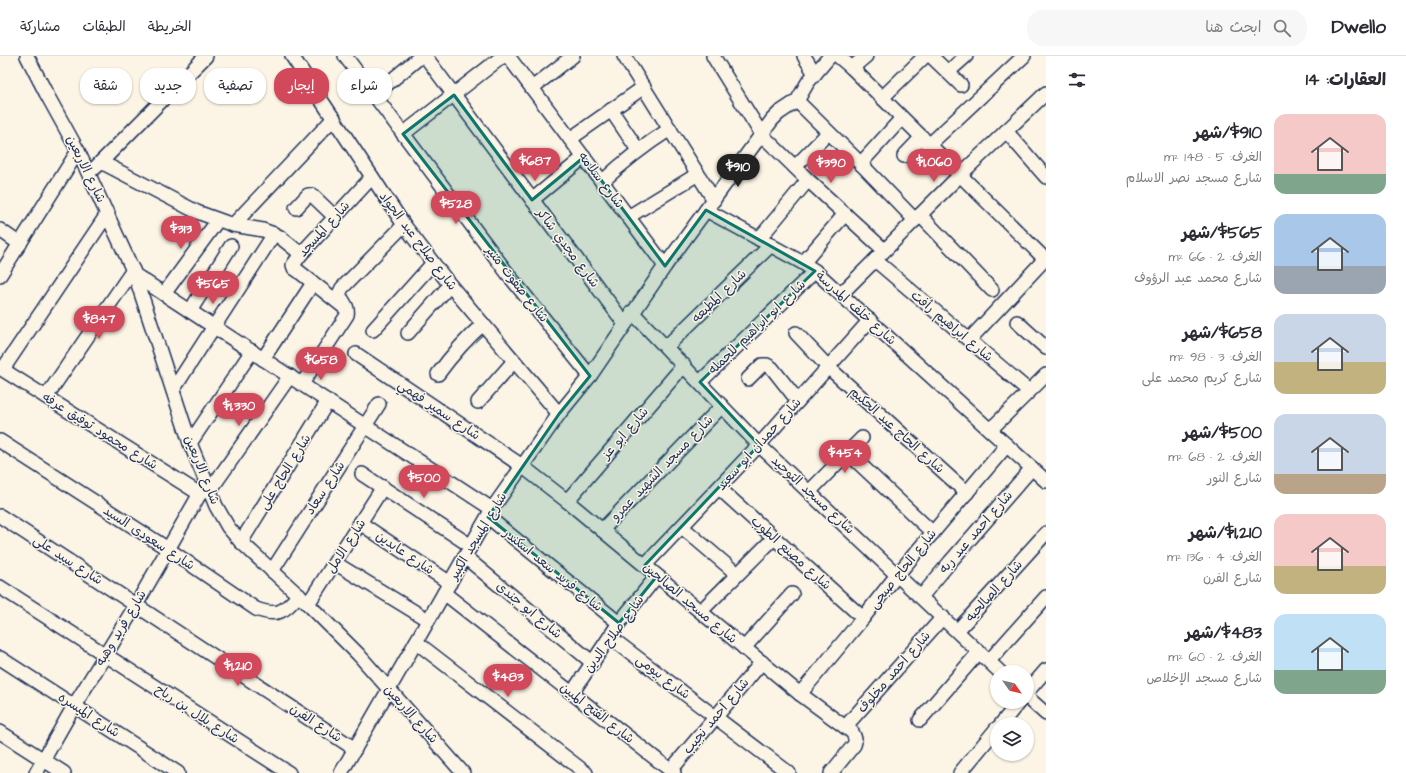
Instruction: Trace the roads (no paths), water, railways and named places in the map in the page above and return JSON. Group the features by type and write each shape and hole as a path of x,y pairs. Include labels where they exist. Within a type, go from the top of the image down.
{"street":[{"name":"شارع الاربعين","path":"27,56 90,174 134,272 205,490 228,527 241,542 304,600 358,654 463,773"},
{"path":"90,174 206,56"},
{"name":"شارع صلاح عبد الجواد","path":"292,56 404,225 450,285 558,414"},
{"name":"شارع صفوت منير","path":"345,56 354,68"},
{"path":"392,80 421,56"},
{"name":"شارع مجدي شاكر","path":"425,56 625,324"},
{"path":"403,134 503,56"},
{"name":"شارع سلامه","path":"508,56 665,266"},
{"path":"532,88 573,56"},
{"path":"624,56 698,174 710,205"},
{"path":"713,56 762,135 884,250"},
{"path":"804,56 815,74"},
{"path":"830,56 815,74 797,101 828,133 992,290"},
{"path":"838,56 1046,259 969,340"},
{"path":"852,68 866,56"},
{"path":"882,98 925,56"},
{"path":"931,56 961,85"},
{"path":"948,72 966,56"},
{"path":"904,156 925,141 1024,56"},
{"path":"570,139 644,87"},
{"path":"841,294 960,175 1006,131 1045,97"},
{"name":"شارع المسجد الكبير","path":"346,771 355,749 388,689 490,513 558,414 590,376 632,312 762,135 779,113 797,101"},
{"name":"شارع صفوت منير","path":"381,104 511,278 590,376"},
{"path":"612,110 638,150"},
{"path":"233,225 334,118"},
{"path":"862,165 863,160 902,118"},
{"path":"602,182 638,150 670,129"},
{"path":"1006,131 1046,177"},
{"path":"795,167 828,133"},
{"path":"0,275 78,151"},
{"path":"532,200 584,157"},
{"path":"101,162 197,212 233,225 263,230 274,234 301,254"},
{"path":"628,217 698,174"},
{"name":"شارع المسجد","path":"348,310 294,268 293,265 301,254 372,177"},
{"path":"759,239 808,180"},
{"path":"296,208 308,195 312,195 335,217"},
{"name":"شارع خلف المدرسة","path":"710,205 759,239 815,271 990,430 1040,471"},
{"path":"1,369 108,213"},
{"path":"803,263 845,214"},
{"path":"164,294 218,220"},
{"path":"302,384 347,315 348,310 339,294 342,288 404,225"},
{"path":"0,230 20,244"},
{"path":"173,390 274,234"},
{"name":"شارع المطبعه","path":"666,347 771,245"},
{"path":"190,311 231,246"},
{"name":"شارع ابراهيم رأفت","path":"875,260 1029,391"},
{"path":"373,330 433,263"},
{"name":"شارع ابو ابراهيم للجمله","path":"700,382 815,271"},
{"path":"46,396 134,272"},
{"name":"شارع فريد سعد اسكندر","path":"134,272 164,294 365,426 490,513 619,623"},
{"path":"264,359 313,283"},
{"path":"408,333 450,285"},
{"name":"شارع مسجد التوحيد","path":"632,312 759,445 993,665"},
{"name":"شارع حمدان ابو سعيد","path":"645,565 759,445 870,320"},
{"path":"1017,322 1046,348"},
{"path":"438,374 466,339 483,324"},
{"name":"شارع الحاج عبد الحكيم","path":"796,333 828,367 967,493"},
{"path":"190,443 252,351"},
{"name":"شارع سمير فهمي","path":"356,354 522,466"},
{"path":"478,402 514,361"},
{"path":"748,379 762,365 767,365 772,368 798,401"},
{"name":"شارع ابو عز","path":"567,501 684,366"},
{"name":"شارع محمود توفيق عرفه","path":"1,369 205,490"},
{"path":"990,430 1046,375"},
{"name":"شارع فريد وهبه","path":"36,773 74,706 205,490 290,376"},
{"name":"شارع الحاج على","path":"241,542 328,401"},
{"name":"شارع سعاد","path":"272,571 379,404"},
{"name":"شارع مسجد الشهيد عمرو","path":"602,530 722,406"},
{"path":"810,492 862,438"},
{"name":"شارع سعودى السيد","path":"0,441 256,609 276,613 304,600"},
{"name":"شارع الحاج صبحى","path":"800,694 897,575 1007,445"},
{"path":"848,453 933,533"},
{"name":"شارع مسجد الصالحين","path":"522,466 567,501 800,694 855,736 856,740 854,745 831,773"},
{"name":"شارع احمد عبد ربه","path":"922,597 950,562 1040,471"},
{"name":"شارع ابو جندى","path":"362,474 383,487 468,551 593,663"},
{"name":"شارع الامل","path":"304,600 335,563 383,487"},
{"name":"شارع مصنع الطوب","path":"719,488 863,618"},
{"name":"شارع سيد على","path":"0,516 136,605"},
{"name":"شارع عابدين","path":"360,523 447,588"},
{"path":"682,526 737,574"},
{"name":"شارع الصالحيه","path":"957,631 1046,533"},
{"path":"701,611 774,538"},
{"path":"335,563 428,620"},
{"name":"شارع صلاح الدين","path":"572,693 619,623 657,576"},
{"name":"شارع بلال بن رباح","path":"0,587 289,773"},
{"name":"شارع الفتح المبين","path":"447,588 572,693 673,772"},
{"path":"744,648 792,594"},
{"path":"920,720 1046,597"},
{"name":"شارع الفرن","path":"136,605 355,749"},
{"name":"شارع احمد مخلوف","path":"845,727 943,617"},
{"name":"شارع بيومى","path":"610,637 716,716 789,773"},
{"path":"416,642 586,773"},
{"name":"شارع الميسره","path":"0,658 178,773"},
{"name":"شارع احمد نجيب","path":"673,772 716,716 762,662"},
{"path":"1034,684 1046,670"},
{"path":"1034,703 1046,714"},
{"path":"1007,717 1013,709"},
{"path":"0,732 64,773"},
{"path":"960,773 990,737"}]}
